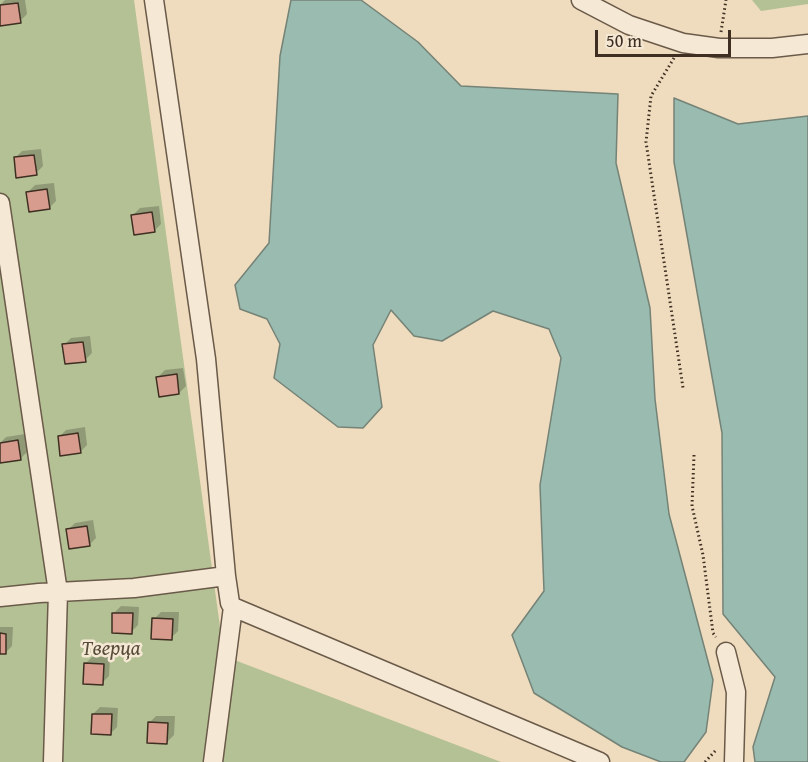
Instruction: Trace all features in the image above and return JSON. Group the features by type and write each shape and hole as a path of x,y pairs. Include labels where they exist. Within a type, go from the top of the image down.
{"street":[{"path":"154,0 206,358 230,603 233,607 600,762"},
{"path":"581,0 629,25 683,43 719,48 772,48 808,44"},
{"path":"0,203 58,592 53,762"},
{"path":"0,597 134,588 226,576"},
{"path":"213,762 233,607"},
{"path":"726,652 736,693 734,762"}],"path":[{"path":"719,48 726,0"},
{"path":"683,43 651,96 646,142 683,388"},
{"path":"694,455 692,506 704,555 713,633 726,652"},
{"path":"705,762 719,748"}],"green space":[{"name":"Тверца","path":"0,0 134,0 224,656 501,762 0,762"},
{"path":"752,0 808,0 808,4 761,11"}],"water":[{"path":"291,0 361,0 418,42 461,86 618,94 616,163 650,308 655,399 669,514 713,680 706,732 684,762 661,762 622,747 534,693 512,635 544,591 540,485 561,358 549,329 493,311 442,341 414,336 391,310 373,345 382,407 363,428 338,427 274,378 280,344 267,319 240,309 235,285 269,243 280,56"},
{"path":"674,98 738,124 808,116 808,762 755,762 753,747 775,677 723,614 722,433 674,162"}],"building":[{"path":"18,3 21,23 0,26 0,5"},
{"path":"34,155 37,175 16,178 14,157"},
{"path":"47,189 50,209 29,212 26,192"},
{"path":"152,212 155,232 134,235 131,215"},
{"path":"83,342 86,362 65,364 62,344"},
{"path":"177,374 179,394 159,397 156,377"},
{"path":"78,433 81,453 60,456 58,436"},
{"path":"18,440 21,460 0,463 0,443"},
{"path":"87,526 90,546 69,549 66,529"},
{"path":"112,613 133,613 132,634 112,633"},
{"path":"152,618 173,619 172,640 151,639"},
{"path":"0,633 6,634 6,654 0,654"},
{"path":"84,663 104,664 103,685 83,684"},
{"path":"92,714 112,714 111,735 91,734"},
{"path":"148,722 168,723 167,744 147,743"}]}
